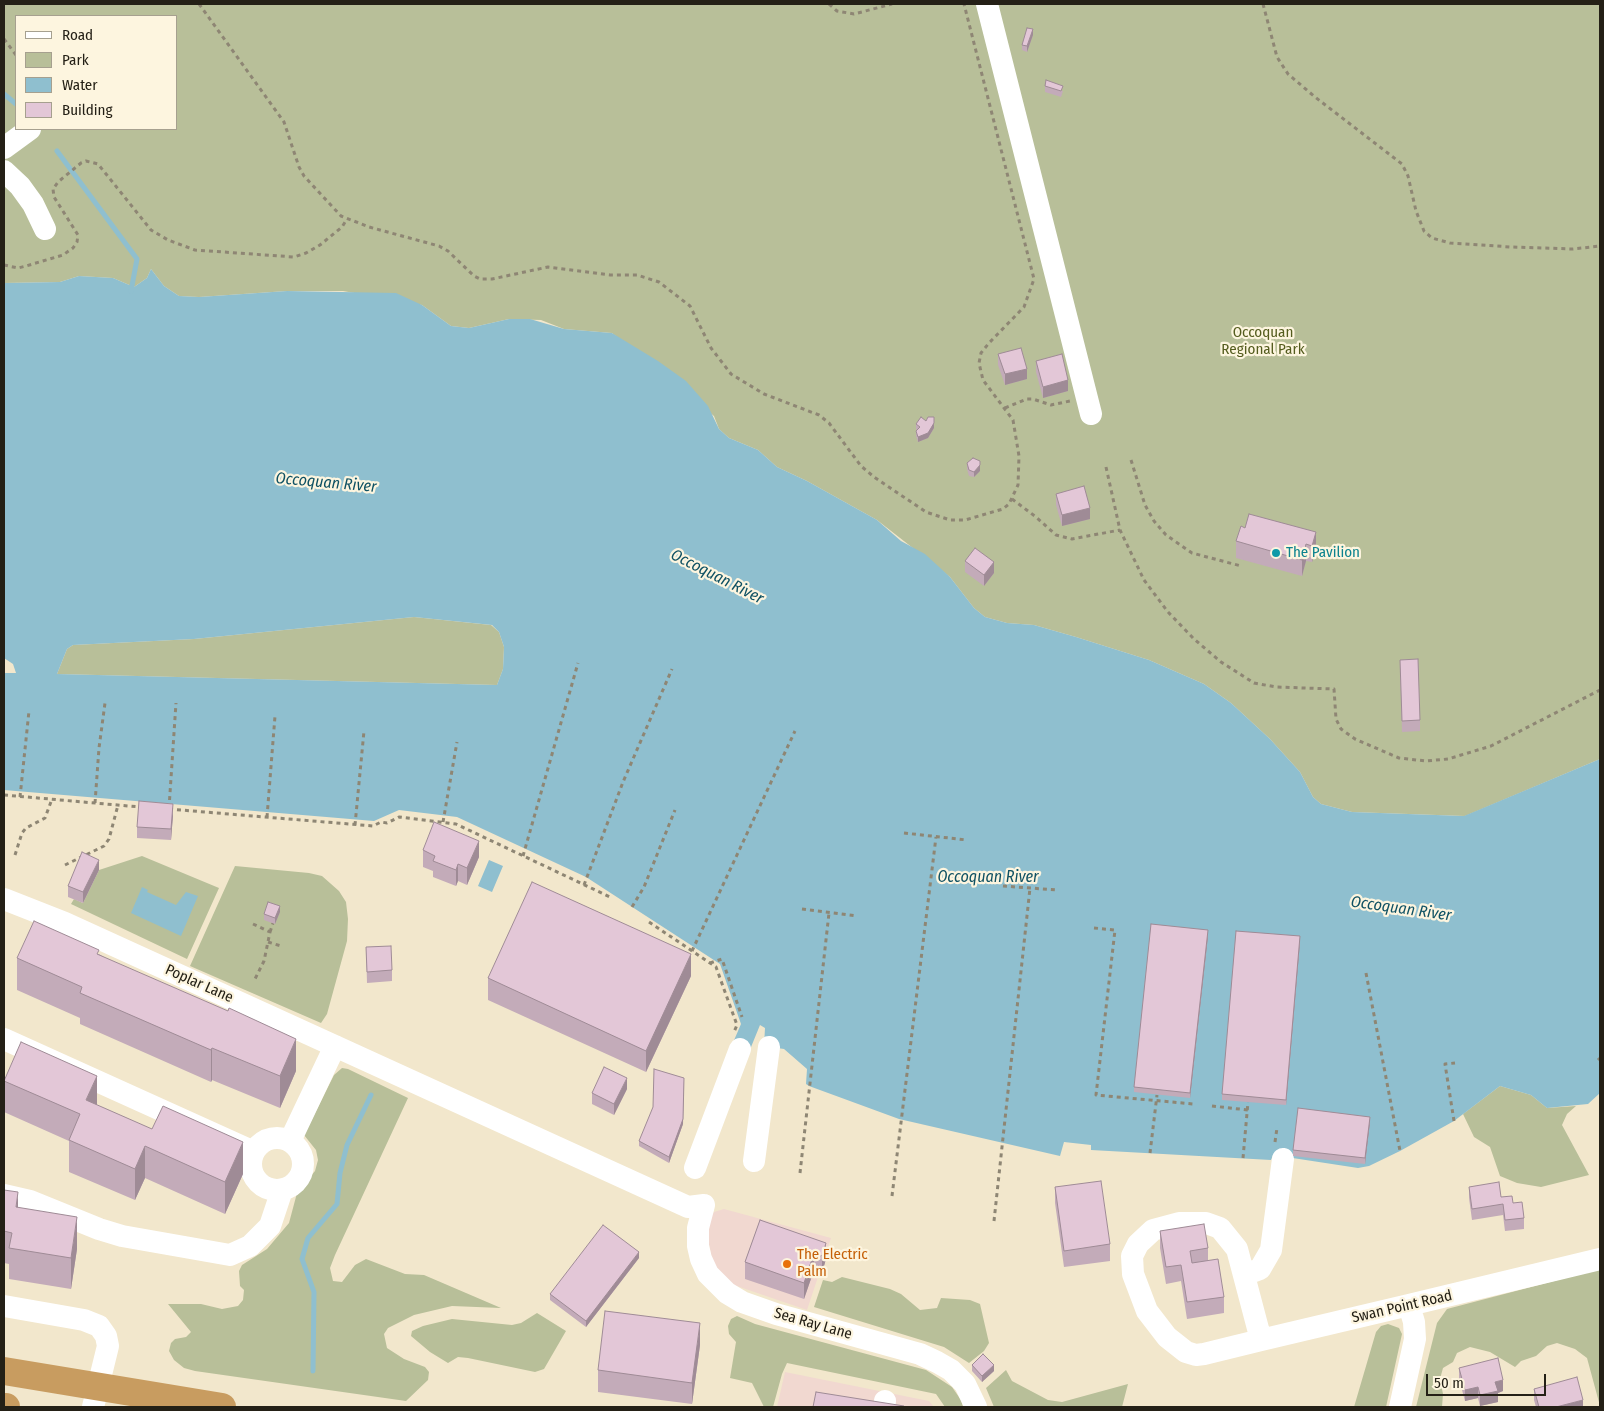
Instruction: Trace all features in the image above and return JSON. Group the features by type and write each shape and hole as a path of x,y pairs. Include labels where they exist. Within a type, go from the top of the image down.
{"highway":[{"path":"4,1371 96,1397 222,1407"}],"street":[{"path":"987,4 1089,406"},
{"path":"4,148 29,130"},
{"path":"4,171 20,186 33,204 45,230"},
{"name":"Poplar Lane","path":"4,899 65,923 688,1207 704,1205"},
{"path":"4,1039 254,1152"},
{"path":"695,1168 736,1045"},
{"path":"290,1141 335,1046"},
{"path":"754,1161 769,1047"},
{"path":"282,1138 290,1141 301,1152 303,1168 296,1182 282,1190 266,1187 254,1176 251,1160 254,1152 266,1140 282,1138"},
{"path":"1260,1340 1244,1275 1260,1269 1271,1250 1283,1160"},
{"path":"4,1195 30,1201 98,1229 122,1236 230,1255 250,1246 270,1226 282,1190"},
{"name":"Sea Ray Lane","path":"704,1205 698,1228 698,1246 701,1259 708,1274 727,1293 742,1302 776,1314 920,1354 951,1370 965,1384 976,1407"},
{"name":"Swan Point Road","path":"1244,1275 1237,1249 1231,1239 1220,1228 1206,1223 1179,1223 1158,1228 1147,1234 1134,1250 1133,1274 1139,1292 1152,1318 1177,1346 1186,1352 1204,1354 1600,1259"},
{"path":"1400,1407 1415,1339 1414,1322 1409,1305"},
{"path":"4,1306 84,1320 99,1326 106,1336 108,1346 96,1397"}],"path":[{"path":"199,4 284,122 299,167 304,176 341,216 439,246 448,251 474,276 480,279 492,279 548,267 650,278 667,287 690,306 710,348 730,374 764,394 819,415 834,429 861,466 926,512 950,520 965,520 1003,509 1012,499 1018,485 1017,437 1013,420 983,380 978,363 981,353 989,343 1024,307 1034,279 964,4"},
{"path":"829,4 837,11 854,14 892,4"},
{"path":"1263,4 1277,57 1288,74 1402,164 1408,176 1416,211 1424,231 1432,238 1450,243 1511,247 1573,249 1600,246"},
{"path":"4,39 15,54"},
{"path":"58,182 81,163 93,162 98,164 151,230 168,240 195,250 294,257 306,254 320,245 342,227 348,219"},
{"path":"1005,408 1027,399 1051,405 1089,406"},
{"path":"1131,460 1145,505 1154,521 1166,535 1192,553 1241,566"},
{"path":"1106,467 1120,530 1144,580 1168,612 1194,639 1221,662 1254,683 1276,688 1334,689 1336,719 1341,729 1355,739 1399,758 1426,762 1448,759 1491,746 1600,690"},
{"path":"1012,499 1036,516 1056,535 1072,539 1120,530"},
{"path":"522,856 578,663"},
{"path":"584,885 623,782 672,669"},
{"path":"95,803 105,703"},
{"path":"169,809 176,704"},
{"path":"20,797 29,711"},
{"path":"267,817 275,716"},
{"path":"355,824 364,731"},
{"path":"692,951 796,731"},
{"path":"442,822 456,742"},
{"path":"4,795 143,807"},
{"path":"15,855 22,833 26,828 45,818 52,799"},
{"path":"65,864 104,846 109,838 118,805"},
{"path":"160,808 373,826 381,822 387,823 399,816 456,824 610,897"},
{"path":"632,907 644,887 675,810"},
{"path":"904,833 967,840"},
{"path":"892,1196 936,837"},
{"path":"1003,886 1057,890"},
{"path":"994,1221 1030,888"},
{"path":"802,910 857,916"},
{"path":"800,1173 829,913"},
{"path":"649,922 716,967 737,1025 736,1045"},
{"path":"254,981 264,961 273,923"},
{"path":"253,924 270,932"},
{"path":"1094,928 1115,930 1096,1095 1193,1104"},
{"path":"268,942 281,946"},
{"path":"710,963 722,959 742,1017"},
{"path":"1366,973 1400,1152"},
{"path":"1454,1121 1445,1064 1455,1063"},
{"path":"1150,1153 1157,1094"},
{"path":"1243,1158 1248,1102"},
{"path":"1212,1106 1248,1110"}],"shaded area":[{"path":"724,1209 831,1238 807,1310 734,1285 714,1269 706,1230 707,1222 714,1212"},
{"path":"785,1372 929,1401 934,1407 777,1407"}],"green space":[{"name":"Occoquan Regional Park","path":"4,4 1600,4 1600,759 1465,816 1352,812 1321,804 1313,797 1300,772 1270,739 1231,703 1204,684 1149,660 1076,637 1034,625 1007,623 985,617 974,608 950,577 877,520 807,481 777,467 758,450 729,438 719,429 714,416 612,333 564,329 541,320 509,319 469,328 451,326 422,305 343,291 287,291 199,297 179,296 164,286 151,269 147,278 134,287 113,278 79,276 60,282 4,283"},
{"path":"414,617 491,625 499,632 504,647 503,669 497,685 57,674 67,649 73,645 194,639"},
{"path":"142,856 219,888 187,959 71,904 74,899 83,903 99,870"},
{"path":"235,866 322,876 339,891 346,902 348,919 347,941 327,1014 321,1023 190,966"},
{"path":"342,1068 348,1069 408,1098 335,1255 330,1268 333,1281 342,1282 355,1265 366,1259 405,1274 424,1275 501,1308 452,1306 414,1315 388,1328 384,1334 387,1348 404,1359 425,1367 429,1372 428,1380 406,1401 195,1371 184,1368 174,1360 169,1351 171,1343 175,1339 186,1337 191,1332 168,1304 201,1304 222,1309 238,1306 243,1300 244,1290 240,1286 239,1271 242,1265 267,1249 289,1223 297,1193 315,1171 318,1160 316,1150 304,1135 334,1075"},
{"path":"1500,1086 1531,1095 1547,1108 1576,1106 1567,1114 1562,1125 1589,1175 1541,1187 1517,1183 1500,1176 1490,1147 1474,1137 1463,1114"},
{"path":"1600,1269 1600,1406 1587,1358 1575,1349 1557,1343 1547,1346 1536,1356 1521,1361 1515,1367 1490,1352 1470,1347 1457,1353 1453,1362 1443,1368 1440,1379 1443,1394 1442,1407 1416,1407 1437,1323 1447,1309"},
{"path":"842,1277 890,1289 901,1294 920,1310 937,1308 941,1298 970,1300 980,1304 989,1343 984,1351 969,1363 944,1347 814,1307 823,1280 832,1282"},
{"path":"537,1313 566,1331 544,1369 535,1372 468,1358 458,1357 448,1363 430,1352 411,1336 412,1331 423,1326 452,1319 512,1325 521,1323"},
{"path":"737,1316 755,1324 926,1370 952,1387 961,1400 963,1407 945,1407 936,1394 787,1363 773,1407 764,1407 752,1383 730,1378 736,1342 729,1334 728,1326 731,1319"},
{"path":"1388,1324 1399,1328 1402,1334 1386,1407 1354,1407 1376,1332 1381,1326"},
{"path":"1006,1370 1012,1381 1048,1400 1062,1402 1128,1384 1122,1407 994,1407 986,1388"}],"water":[{"name":"Occoquan River","path":"151,269 164,286 179,296 199,297 287,291 396,293 422,305 451,326 469,328 509,319 530,319 564,329 612,333 658,361 686,381 708,406 719,429 729,438 758,450 777,467 807,481 877,520 901,541 925,554 950,577 974,608 985,617 1007,623 1034,625 1076,637 1149,660 1204,684 1231,703 1270,739 1300,772 1313,797 1321,804 1352,812 1464,816 1600,759 1600,1093 1588,1104 1547,1108 1531,1095 1500,1086 1454,1121 1400,1151 1369,1166 1358,1168 1273,1155 1271,1160 1091,1150 1091,1145 1064,1142 1060,1156 899,1119 809,1086 806,1084 807,1069 784,1049 764,1046 765,1028 760,1025 749,1052 732,1045 741,1024 720,964 586,877 457,817 399,810 374,821 4,790 4,673 16,673 13,664 4,658 4,283 60,282 79,276 113,278 134,287 147,278","holes":["414,617 492,625 499,632 504,647 503,669 497,685 57,674 67,649 73,645 194,639"]},
{"path":"489,860 503,866 492,892 478,886"},
{"path":"142,887 148,890 147,892 176,905 186,892 198,896 181,936 131,913"}],"building":[{"path":"1027,28 1033,29 1027,46 1022,45"},
{"path":"1046,80 1063,86 1061,91 1045,86"},
{"path":"1021,348 1027,369 1005,374 998,354"},
{"path":"1062,354 1068,380 1043,387 1036,361"},
{"path":"921,417 926,421 928,417 934,417 934,423 928,433 918,437 916,431 920,427 916,424"},
{"path":"973,458 980,461 980,465 974,472 969,470 967,463"},
{"path":"1084,486 1090,508 1062,515 1056,494"},
{"path":"1249,514 1316,532 1312,546 1306,544 1302,560 1236,541 1241,526 1245,528"},
{"path":"975,548 994,562 984,575 965,561"},
{"path":"1418,659 1420,720 1402,721 1400,660"},
{"path":"139,801 173,804 171,829 137,827"},
{"path":"434,822 479,841 467,868 458,864 456,870 433,861 435,856 423,850"},
{"path":"82,852 99,860 83,892 68,886"},
{"path":"532,882 691,954 646,1051 488,978"},
{"path":"268,902 280,906 275,918 264,914"},
{"path":"34,921 99,950 97,954 228,1011 229,1008 296,1039 280,1076 212,1048 211,1050 80,993 82,987 17,958"},
{"path":"1151,924 1208,930 1190,1093 1134,1087"},
{"path":"1236,931 1300,936 1286,1100 1222,1094"},
{"path":"391,946 392,970 367,972 366,947"},
{"path":"21,1042 97,1076 86,1100 152,1129 163,1106 243,1142 225,1182 145,1146 135,1169 69,1140 80,1114 4,1081"},
{"path":"604,1067 627,1078 614,1104 592,1093"},
{"path":"654,1069 684,1078 683,1119 669,1157 639,1141 653,1107"},
{"path":"1298,1108 1370,1117 1365,1158 1293,1150"},
{"path":"1101,1181 1110,1244 1064,1251 1055,1187"},
{"path":"1499,1182 1501,1197 1512,1196 1513,1203 1522,1202 1524,1218 1505,1220 1503,1204 1472,1209 1469,1187"},
{"path":"4,1190 18,1192 16,1207 77,1217 71,1258 9,1248 12,1233 4,1231"},
{"path":"760,1220 826,1243 822,1256 814,1253 804,1283 745,1262"},
{"path":"1204,1224 1208,1248 1190,1251 1192,1263 1218,1259 1224,1297 1187,1302 1181,1265 1166,1267 1160,1231"},
{"path":"603,1225 639,1252 586,1321 550,1294"},
{"path":"605,1311 700,1323 692,1383 598,1370"},
{"path":"983,1354 994,1365 982,1376 972,1365"},
{"path":"1498,1358 1503,1380 1495,1382 1498,1391 1480,1395 1478,1387 1465,1390 1459,1368"},
{"path":"1577,1377 1583,1400 1556,1407 1539,1407 1534,1389"},
{"path":"816,1392 904,1406 904,1407 813,1407"}],"waterway":[{"path":"4,94 15,103"},
{"path":"57,151 137,259 131,291"},
{"path":"313,1371 314,1292 302,1259 308,1238 337,1204 340,1173 347,1145 371,1095"}],"place":[{"name":"The Pavilion","path":"1276,553"},
{"name":"The Electric Palm","path":"787,1264"}]}
